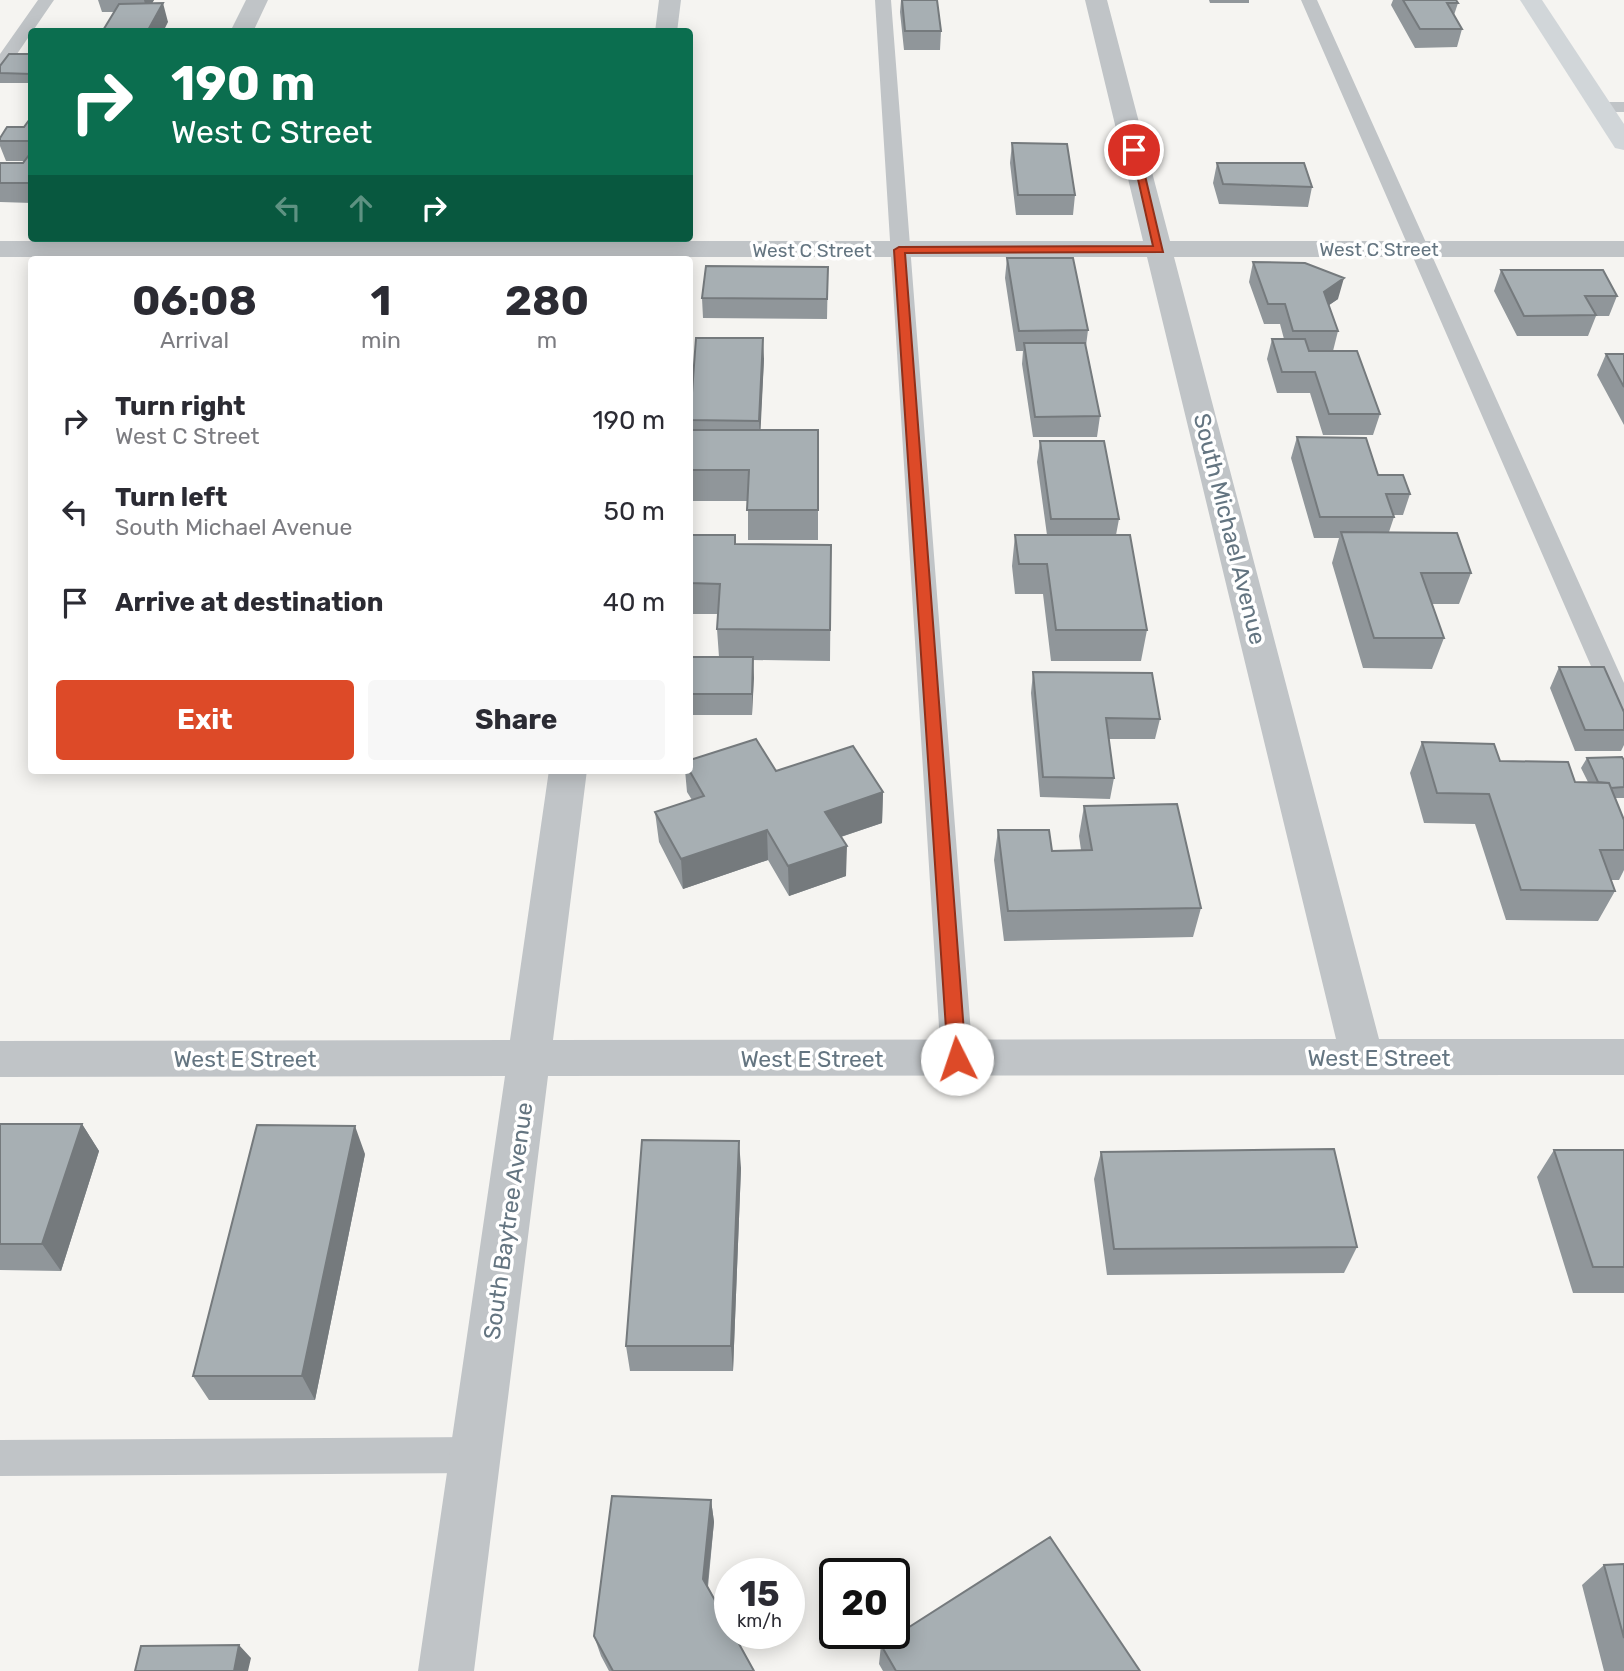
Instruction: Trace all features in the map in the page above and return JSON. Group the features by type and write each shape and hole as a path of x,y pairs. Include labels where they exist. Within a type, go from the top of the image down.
{"main road":[{"path":"1531,0 1612,107 1624,143"}],"street":[{"path":"243,28 257,0"},
{"path":"666,28 670,0"},
{"name":"South Michael Avenue","path":"1096,0 1362,1058"},
{"name":"West C Street","path":"0,249 130,244 899,250 1624,249"},
{"name":"South Baytree Avenue","path":"446,1671 567,774"},
{"name":"West E Street","path":"0,1059 1624,1058"}],"lane":[{"path":"0,66 46,0"},
{"path":"883,0 957,1059"},
{"path":"1309,0 1624,712"},
{"path":"0,1458 476,1455"}],"building":[{"path":"902,0 937,0 941,31 905,31"},
{"path":"1403,0 1456,0 1458,3 1447,3 1462,29 1420,29"},
{"path":"163,3 149,28 104,28 119,4"},
{"path":"9,54 28,54 28,74 0,73 0,66"},
{"path":"28,122 28,141 0,141 7,127 24,127"},
{"path":"1012,143 1067,144 1075,195 1018,195"},
{"path":"28,156 28,183 0,183 0,163 23,163"},
{"path":"1217,163 1304,163 1312,187 1223,184"},
{"path":"1007,258 1073,258 1088,330 1019,331"},
{"path":"1253,262 1305,263 1344,278 1324,292 1338,331 1293,331 1285,304 1268,304"},
{"path":"706,266 828,267 827,299 702,298"},
{"path":"1501,270 1603,270 1617,296 1585,296 1596,315 1524,316"},
{"path":"696,338 763,338 759,421 693,420"},
{"path":"1272,339 1305,339 1309,351 1357,351 1380,414 1329,414 1315,372 1282,372"},
{"path":"1024,343 1085,343 1100,416 1035,417"},
{"path":"1606,354 1624,354 1624,387"},
{"path":"693,430 818,430 818,510 747,510 749,470 693,470"},
{"path":"1297,437 1366,438 1378,475 1403,475 1410,494 1386,494 1394,517 1320,517"},
{"path":"1040,441 1104,441 1119,519 1051,519"},
{"path":"1341,532 1457,533 1471,573 1421,573 1444,638 1374,638"},
{"path":"693,535 735,535 735,544 831,545 830,630 717,629 720,584 693,583"},
{"path":"1015,535 1130,535 1147,630 1056,630 1047,564 1019,564"},
{"path":"693,657 753,657 752,694 693,694"},
{"path":"1559,667 1604,667 1624,712 1624,730 1585,730"},
{"path":"1033,672 1152,673 1160,719 1106,718 1114,778 1043,777"},
{"path":"756,739 776,771 853,746 883,792 825,812 847,846 788,866 767,830 681,859 655,812 704,796 691,774 693,759"},
{"path":"1422,742 1494,744 1500,761 1568,762 1575,782 1609,783 1624,820 1624,850 1600,850 1615,891 1521,890 1489,794 1437,793"},
{"path":"1622,757 1624,787 1611,788 1609,783 1598,782 1587,758"},
{"path":"1177,804 1201,908 1008,911 998,830 1049,830 1052,851 1092,850 1084,806"},
{"path":"0,1124 82,1124 42,1244 0,1244"},
{"path":"257,1125 355,1126 302,1376 193,1376"},
{"path":"642,1140 739,1141 731,1346 626,1346"},
{"path":"1334,1149 1357,1247 1114,1249 1101,1152"},
{"path":"1554,1150 1624,1150 1624,1267 1593,1267"},
{"path":"612,1496 711,1500 703,1579 714,1599 714,1649 742,1649 754,1671 613,1671 594,1636"},
{"path":"1050,1537 1140,1671 896,1671 883,1649 910,1649 910,1626"},
{"path":"1624,1564 1624,1638 1604,1565"},
{"path":"239,1645 234,1671 135,1671 141,1646"}],"route":[{"path":"957,1059 899,250 1159,250 1134,150"}]}
